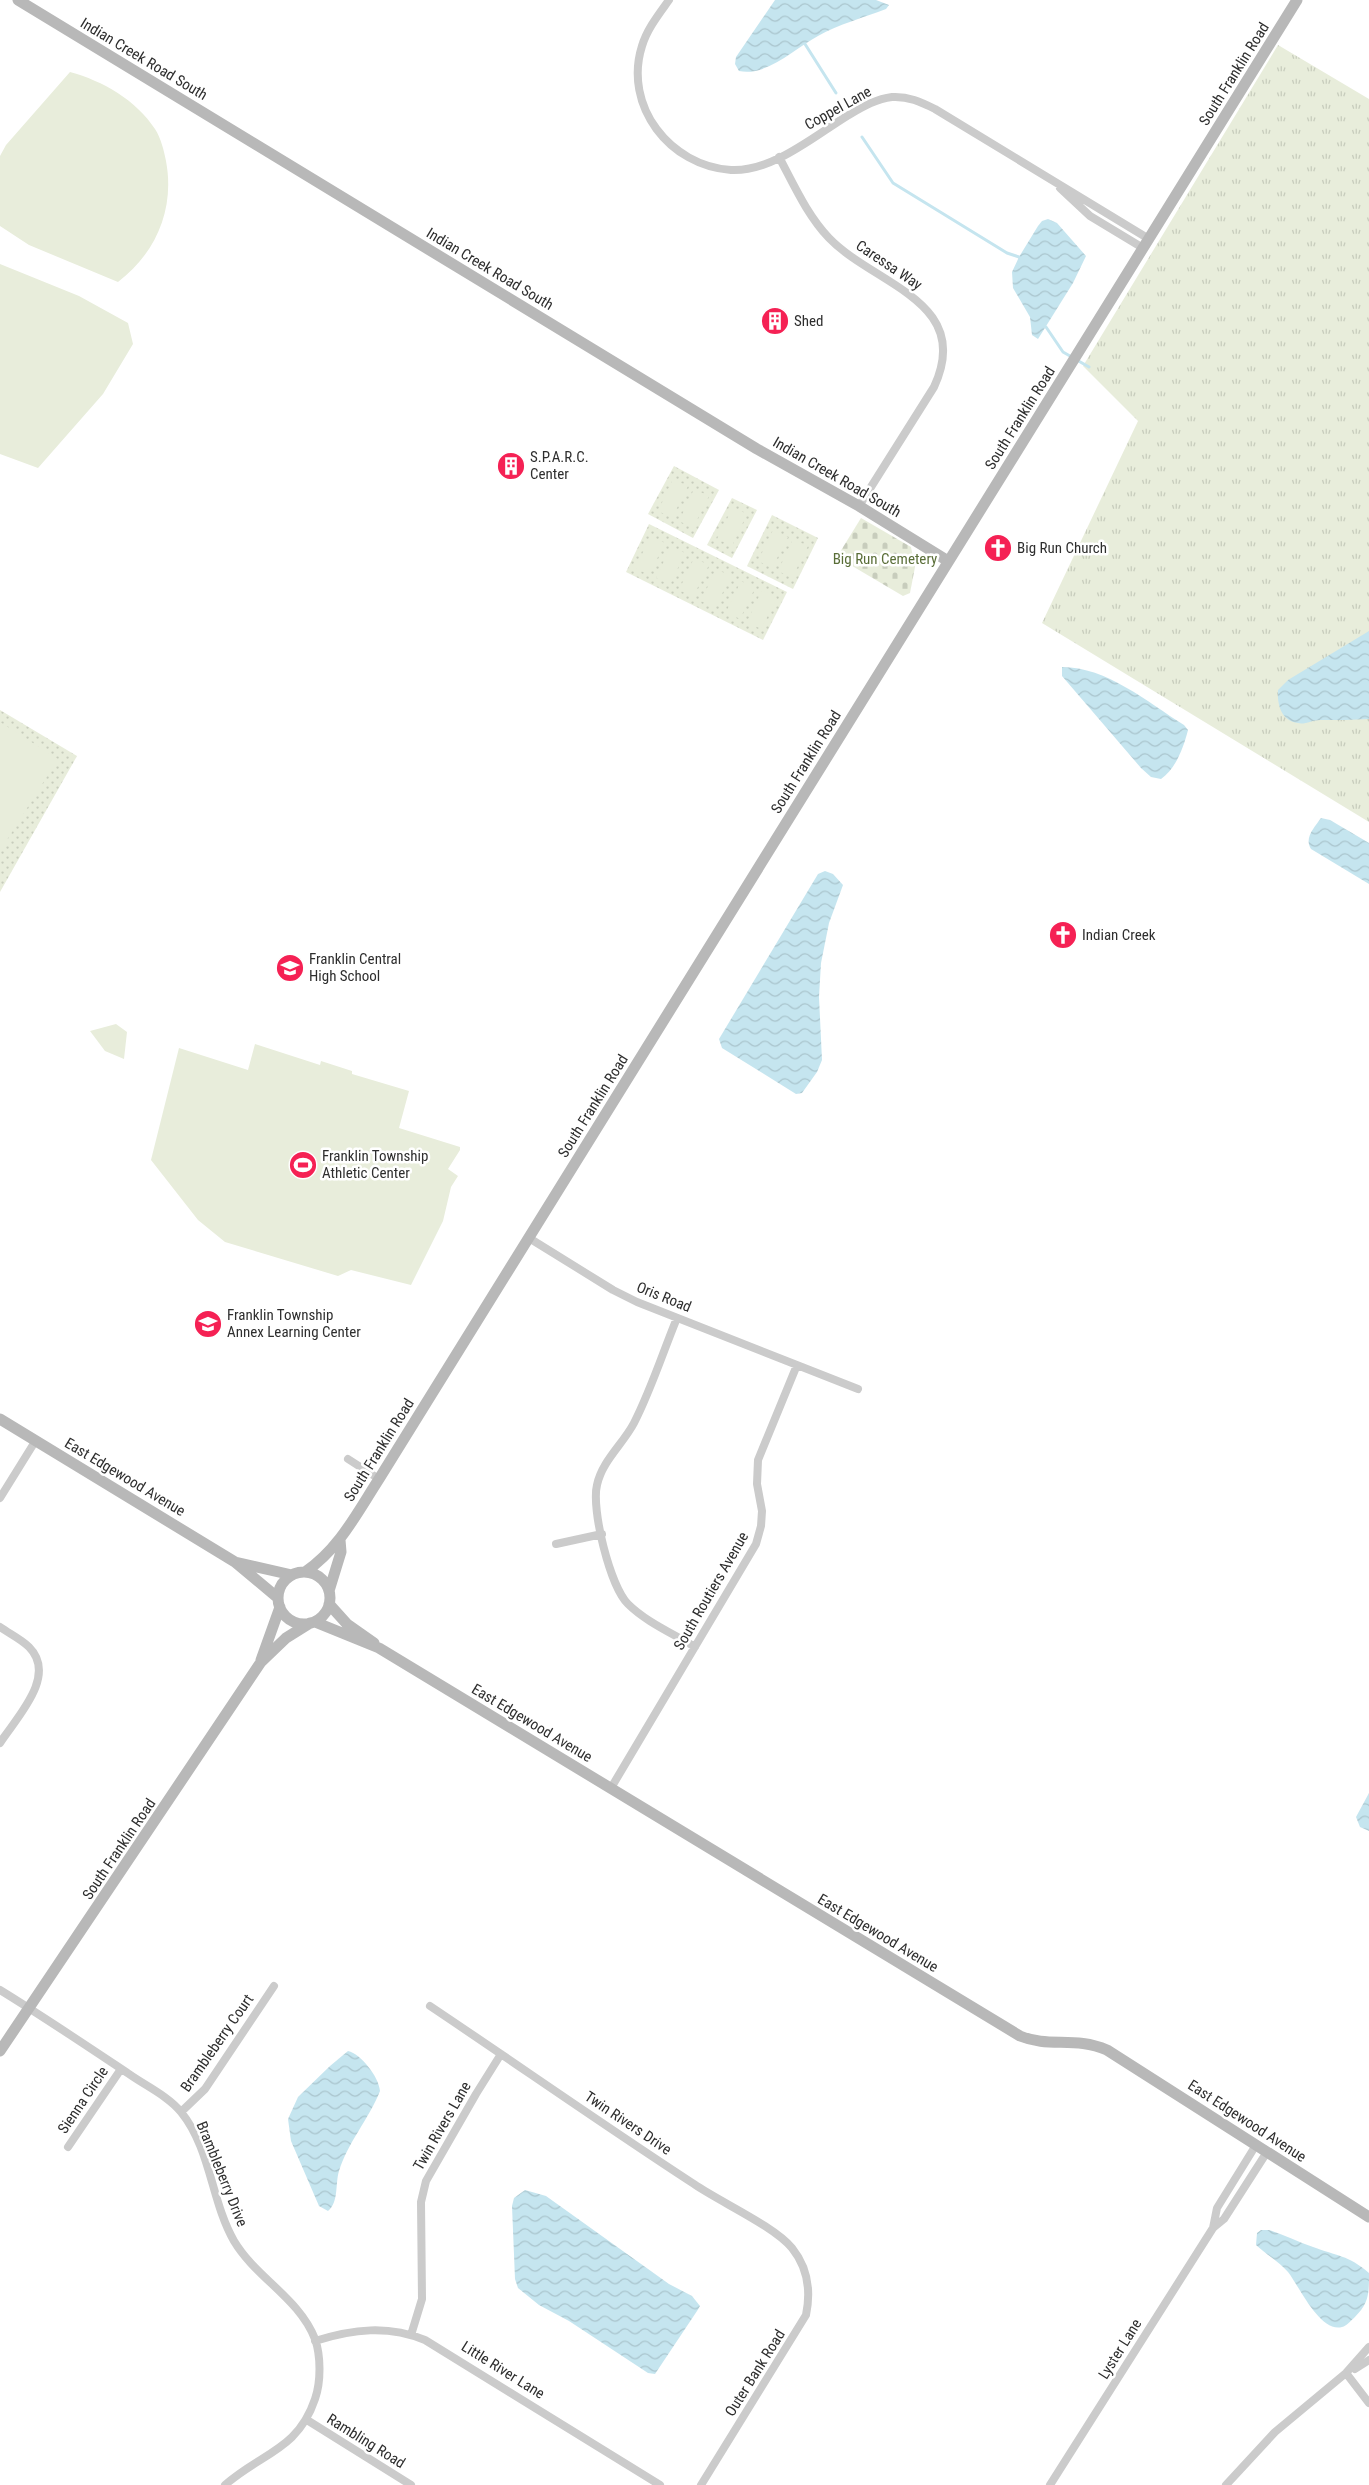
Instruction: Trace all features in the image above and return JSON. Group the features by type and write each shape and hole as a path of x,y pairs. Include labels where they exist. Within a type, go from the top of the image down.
{"main road":[{"name":"Indian Creek Road South","path":"18,0 757,449 859,506 948,561"},
{"name":"South Franklin Road","path":"305,1572 326,1557 340,1540 379,1479 1297,0"},
{"name":"East Edgewood Avenue","path":"0,1418 235,1562"},
{"name":"South Franklin Road","path":"329,1591 340,1552 340,1540"},
{"path":"235,1562 292,1575 305,1572 322,1579 329,1591 329,1604 323,1616 313,1622"},
{"path":"235,1562 279,1603 292,1621 313,1622 379,1648"},
{"path":"279,1603 282,1585 292,1575"},
{"name":"South Franklin Road","path":"261,1662 262,1653 271,1634 279,1603"},
{"path":"329,1604 346,1624 370,1639 379,1648"},
{"name":"South Franklin Road","path":"0,2051 30,2009 261,1662 286,1638 313,1622"},
{"name":"East Edgewood Avenue","path":"379,1648 1012,2032 1034,2041 1081,2042 1107,2050 1369,2217"}],"street":[{"name":"Coppel Lane","path":"669,0 652,23 641,47 638,76 645,110 665,140 679,153 693,160 732,170 755,167 779,157 868,104 881,99 906,98 919,101 935,109 1053,181 1146,243"},
{"name":"Caressa Way","path":"779,157 804,204 829,238 855,260 915,297 936,322 942,338 942,371 934,387 859,506"},
{"name":"Coppel Lane","path":"1053,181 1076,206 1090,216 1146,243"},
{"name":"Oris Road","path":"528,1238 614,1290 677,1318 858,1389"},
{"path":"677,1318 634,1422 603,1469 598,1482 596,1500 614,1583 627,1603 695,1647"},
{"name":"South Routiers Avenue","path":"610,1788 758,1540 762,1511 757,1484 758,1460 796,1365"},
{"path":"0,1498 36,1440"},
{"path":"348,1459 379,1479"},
{"path":"556,1544 602,1534"},
{"path":"0,1628 30,1648 36,1655 40,1674 34,1691 0,1743"},
{"name":"Brambleberry Court","path":"181,2112 204,2089 274,1986"},
{"name":"Brambleberry Drive","path":"0,1990 121,2068 181,2112 200,2145 233,2239 252,2265 300,2312 315,2341"},
{"name":"Twin Rivers Drive","path":"430,2006 696,2186 781,2238 800,2258 805,2269"},
{"name":"Twin Rivers Lane","path":"411,2335 422,2299 421,2202 426,2181 501,2054"},
{"name":"Sienna Circle","path":"68,2147 121,2068"},
{"name":"Lyster Lane","path":"1213,2228 1217,2208 1256,2145"},
{"name":"Lyster Lane","path":"1050,2485 1213,2228 1224,2219 1267,2152"},
{"name":"Outer Bank Road","path":"701,2485 806,2316 809,2292 805,2269"},
{"name":"Little River Lane","path":"315,2341 350,2331 380,2330 411,2335 441,2348 660,2485"},
{"path":"225,2485 291,2440 307,2420 316,2397 319,2380 315,2341"},
{"path":"1226,2485 1275,2432 1346,2373 1369,2347"},
{"path":"1346,2373 1369,2360"},
{"path":"1346,2373 1369,2404"},
{"name":"Rambling Road","path":"307,2420 411,2485"}],"green space":[{"path":"1278,45 1369,99 1369,822 1042,623 1138,421 1083,366"},
{"path":"70,72 106,86 138,109 155,129 161,140 166,161 168,196 160,229 143,258 118,282 29,245 0,226 0,156 6,145"},
{"path":"0,264 79,296 128,323 133,344 103,394 38,468 0,454"},
{"path":"674,466 719,490 693,538 648,514"},
{"path":"673,479 688,486 672,518 658,511"},
{"path":"694,489 709,496 693,528 679,521"},
{"path":"732,498 757,510 732,558 707,545"},
{"path":"733,507 747,514 732,546 717,539"},
{"path":"772,515 818,538 793,589 747,566"},
{"name":"Big Run Cemetery","path":"861,518 911,547 915,567 910,593 903,596 837,557"},
{"path":"649,524 787,592 763,640 626,572"},
{"path":"773,530 788,537 772,568 758,561"},
{"path":"651,536 665,543 649,575 635,568"},
{"path":"793,539 808,546 792,578 778,571"},
{"path":"671,546 685,553 670,585 656,578"},
{"path":"694,558 709,565 693,597 679,590"},
{"path":"716,569 731,576 715,608 701,601"},
{"path":"741,581 755,588 740,619 726,612"},
{"path":"762,590 777,598 761,629 747,622"},
{"path":"0,710 77,756 0,892"},
{"path":"0,722 58,759 0,851"},
{"path":"116,1024 127,1032 124,1059 105,1051 90,1031"},
{"name":"Franklin Township Athletic Center","path":"255,1044 320,1065 321,1061 352,1071 352,1074 409,1091 399,1128 460,1147 448,1169 458,1176 451,1187 443,1221 411,1285 351,1270 338,1276 225,1242 198,1220 151,1160 179,1048 248,1070"}],"water":[{"path":"775,0 876,0 889,5 886,9 826,32 770,66 749,72 739,71 735,64 736,57"},
{"path":"1048,219 1057,223 1086,256 1073,283 1038,339 1032,335 1030,317 1013,288 1012,272 1038,226 1042,221"},
{"path":"1369,631 1369,719 1319,720 1301,723 1292,722 1288,719 1279,706 1278,690 1288,680"},
{"path":"1062,667 1079,669 1111,679 1184,725 1188,730 1179,757 1166,775 1161,779 1151,777 1141,768 1062,676"},
{"path":"1321,818 1330,820 1369,843 1369,884 1311,849 1309,837"},
{"path":"825,871 833,874 843,885 829,923 821,963 819,997 822,1060 817,1072 802,1093 796,1094 722,1048 719,1039 818,874"},
{"path":"1369,1793 1369,1831 1360,1827 1356,1817"},
{"path":"348,2051 364,2061 373,2073 380,2091 343,2160 339,2171 334,2203 328,2211 319,2206 291,2141 288,2119 298,2097"},
{"path":"525,2190 546,2196 669,2284 692,2296 700,2306 655,2374 648,2373 569,2321 539,2305 518,2288 515,2279 512,2206 514,2198"},
{"path":"1261,2230 1269,2230 1342,2257 1362,2267 1369,2273 1369,2287 1367,2298 1359,2313 1342,2327 1334,2327 1326,2323 1311,2307 1288,2272 1256,2245 1257,2233"}],"waterway":[{"path":"805,44 836,93"},
{"path":"862,137 893,183 1007,253 1019,257"},
{"path":"1046,327 1063,352 1089,367"}],"place":[{"name":"Shed","path":"775,321"},
{"name":"S.P.A.R.C. Center","path":"511,466"},
{"name":"Big Run Church","path":"998,548"},
{"name":"Indian Creek","path":"1063,935"},
{"name":"Franklin Central High School","path":"290,968"},
{"name":"Franklin Township Athletic Center","path":"303,1165"},
{"name":"Franklin Township Annex Learning Center","path":"208,1324"}]}
